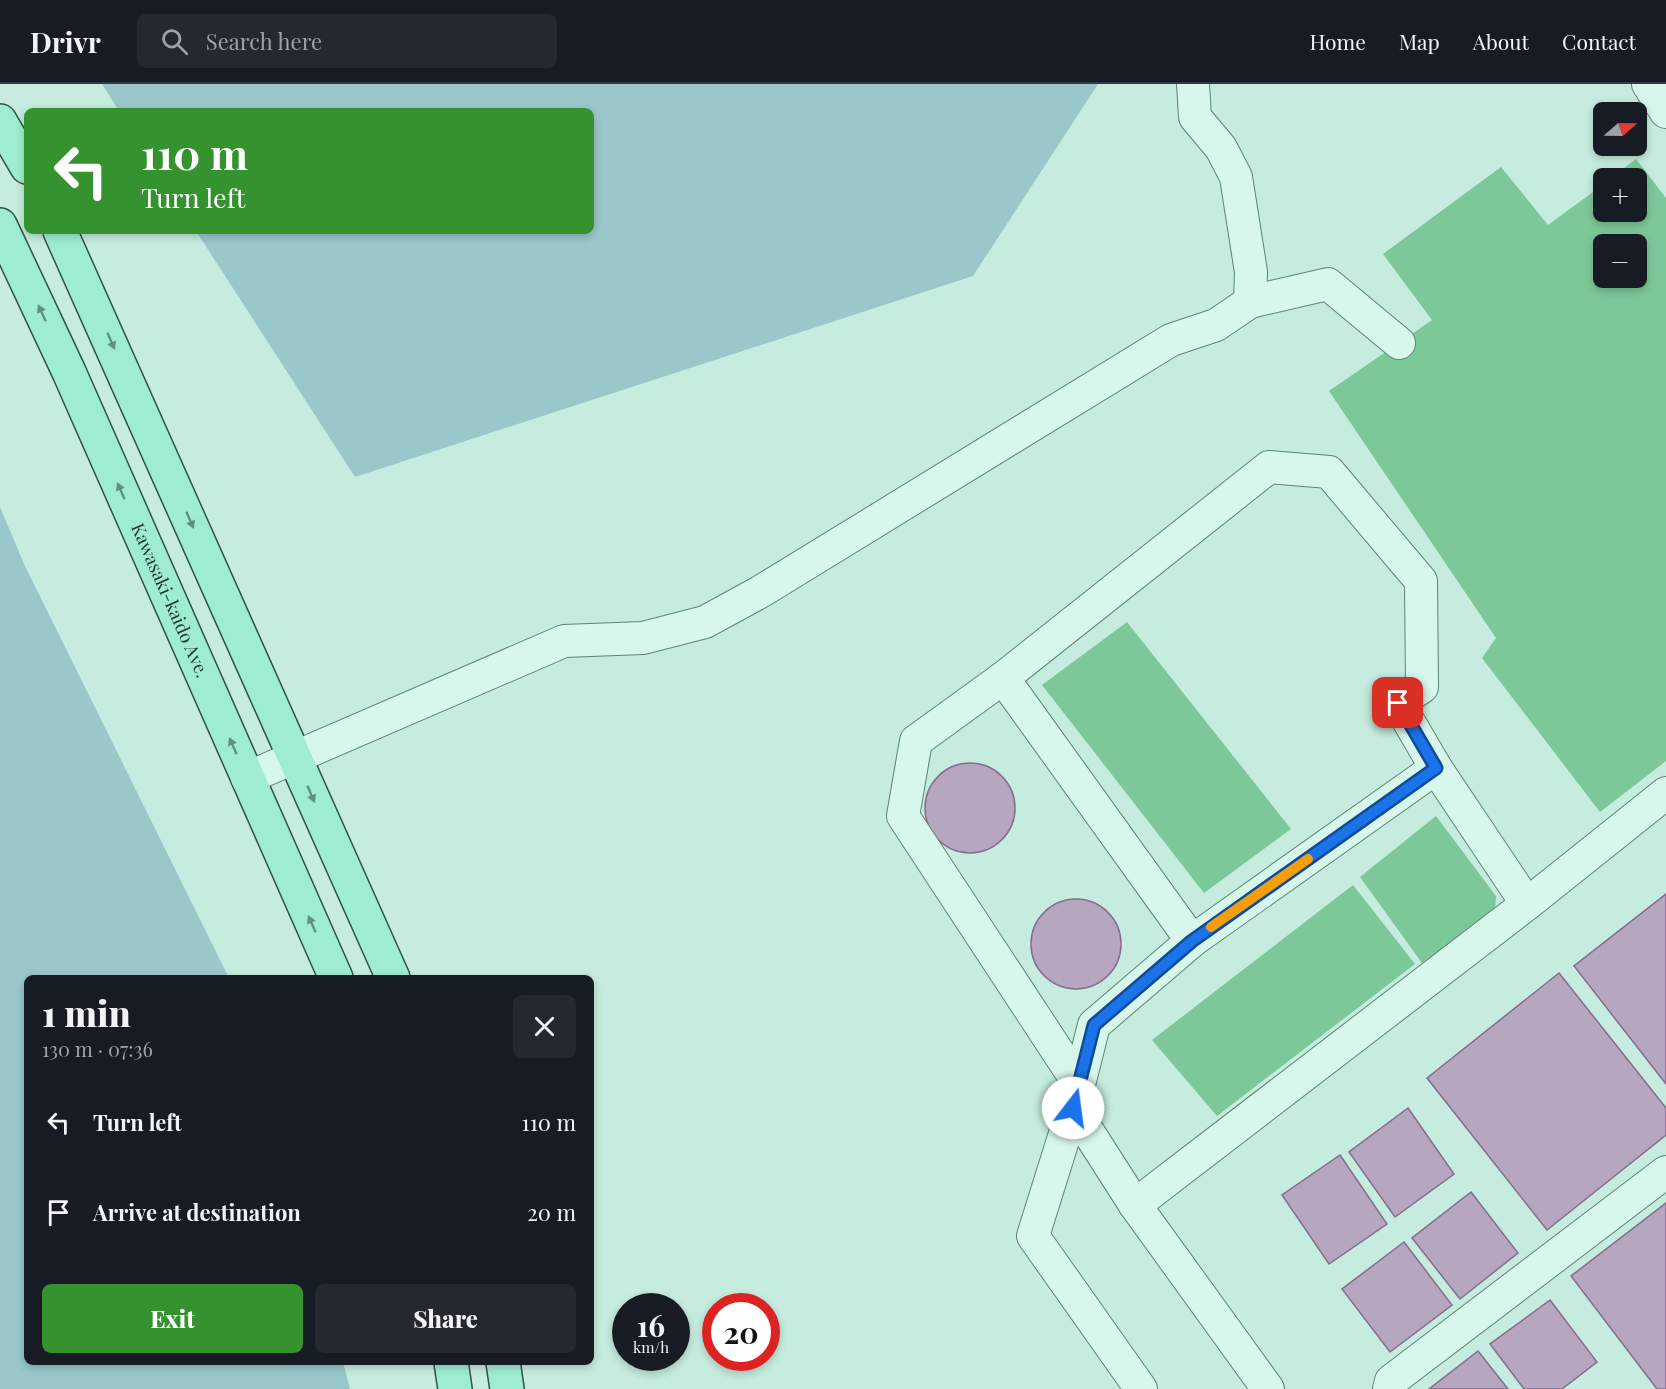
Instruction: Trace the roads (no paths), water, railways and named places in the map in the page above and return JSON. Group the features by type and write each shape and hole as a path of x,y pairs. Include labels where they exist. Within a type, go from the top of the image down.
{"main road":[{"path":"0,121 24,162"},
{"name":"Kawasaki-kaido Ave.","path":"0,225 69,372 335,975"},
{"path":"61,234 392,975"},
{"path":"451,1365 454,1389"},
{"path":"503,1365 507,1389"}],"lane":[{"path":"1193,84 1195,117 1221,148 1236,177 1251,272 1250,302"},
{"path":"1648,84 1666,112"},
{"path":"247,778 564,641 643,638 705,622 760,592 1171,340 1216,325 1250,302 1328,284 1399,343"},
{"path":"1268,1389 1135,1205 1076,1096 903,816 916,741 1003,678 1269,467 1329,472 1421,581 1422,687 1398,703 1436,768 1527,904"},
{"path":"1003,678 1192,941"},
{"path":"1141,1389 1033,1236 1076,1096 1094,1025 1192,941 1436,768"},
{"path":"1135,1205 1527,904 1666,793"},
{"path":"1389,1389 1391,1381 1666,1172"}]}
